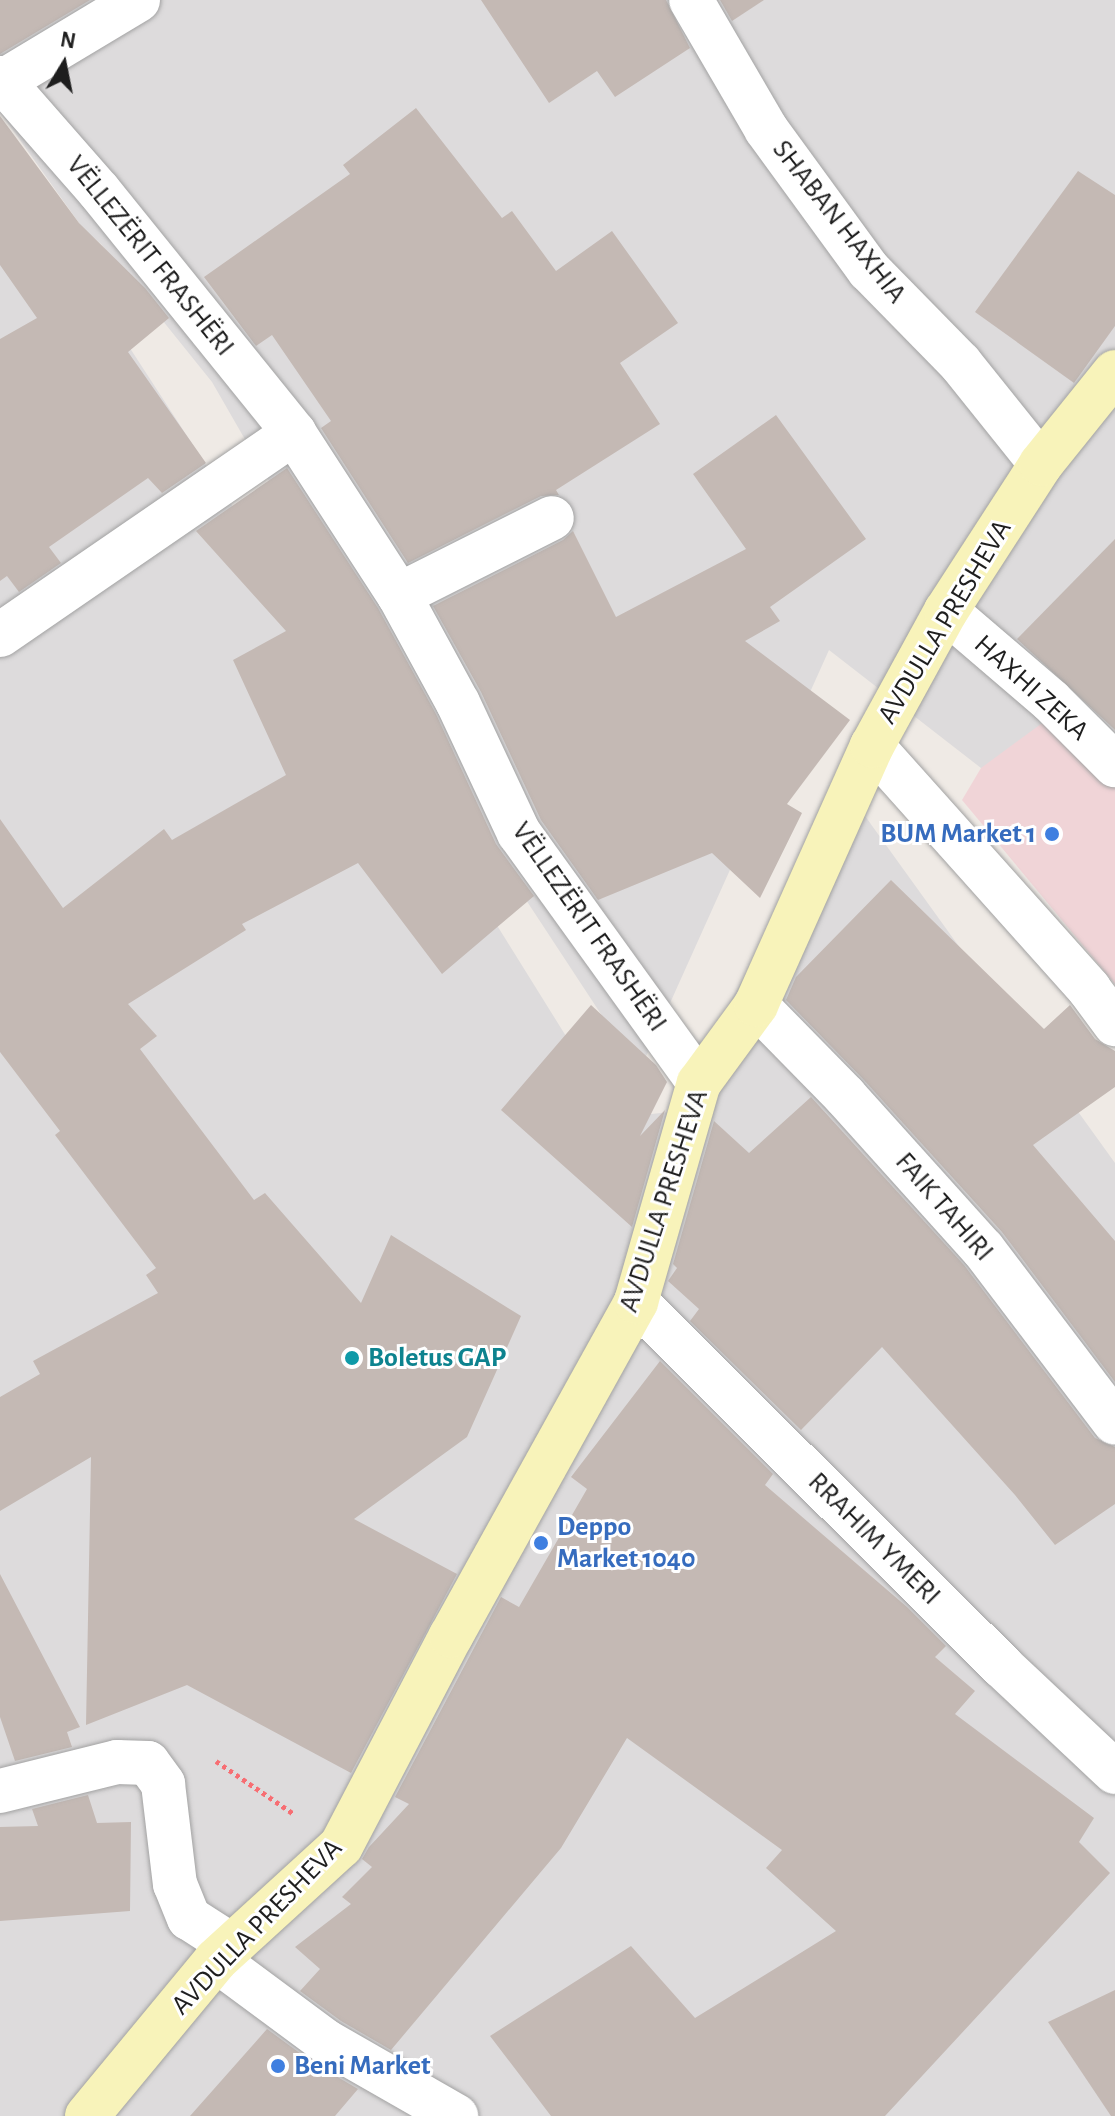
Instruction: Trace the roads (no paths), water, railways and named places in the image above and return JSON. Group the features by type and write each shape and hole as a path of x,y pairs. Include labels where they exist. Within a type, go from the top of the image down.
{"street":[{"name":"VËLLEZËRIT FRASHËRI","path":"138,0 1,81 99,191 294,433 399,595 458,703 519,833 699,1083"},
{"name":"SHABAN HAXHIA","path":"691,0 766,129 869,270 960,363 1041,464"},
{"name":"AVDULLA PRESHEVA","path":"87,2116 224,1953 341,1846 451,1636 636,1302 699,1083 756,1005 872,746 946,611 1041,464 1115,372"},
{"path":"0,635 294,433"},
{"path":"399,595 552,518"},
{"name":"HAXHI ZEKA","path":"946,611 1051,701 1115,765"},
{"path":"872,746 1089,989 1115,1024"},
{"name":"FAIK TAHIRI","path":"756,1005 845,1096 983,1249 1115,1423"},
{"name":"RRAHIM YMERI","path":"636,1302 1002,1666 1115,1772"},
{"path":"0,1791 117,1762 148,1763 163,1784 175,1884 189,1918 224,1953 327,2042 456,2116"}],"place":[{"name":"BUM Market 1","path":"1052,834"},
{"name":"Boletus GAP","path":"352,1358"},
{"name":"Deppo Market 1040","path":"541,1543"},
{"name":"Beni Market","path":"278,2066"}]}
